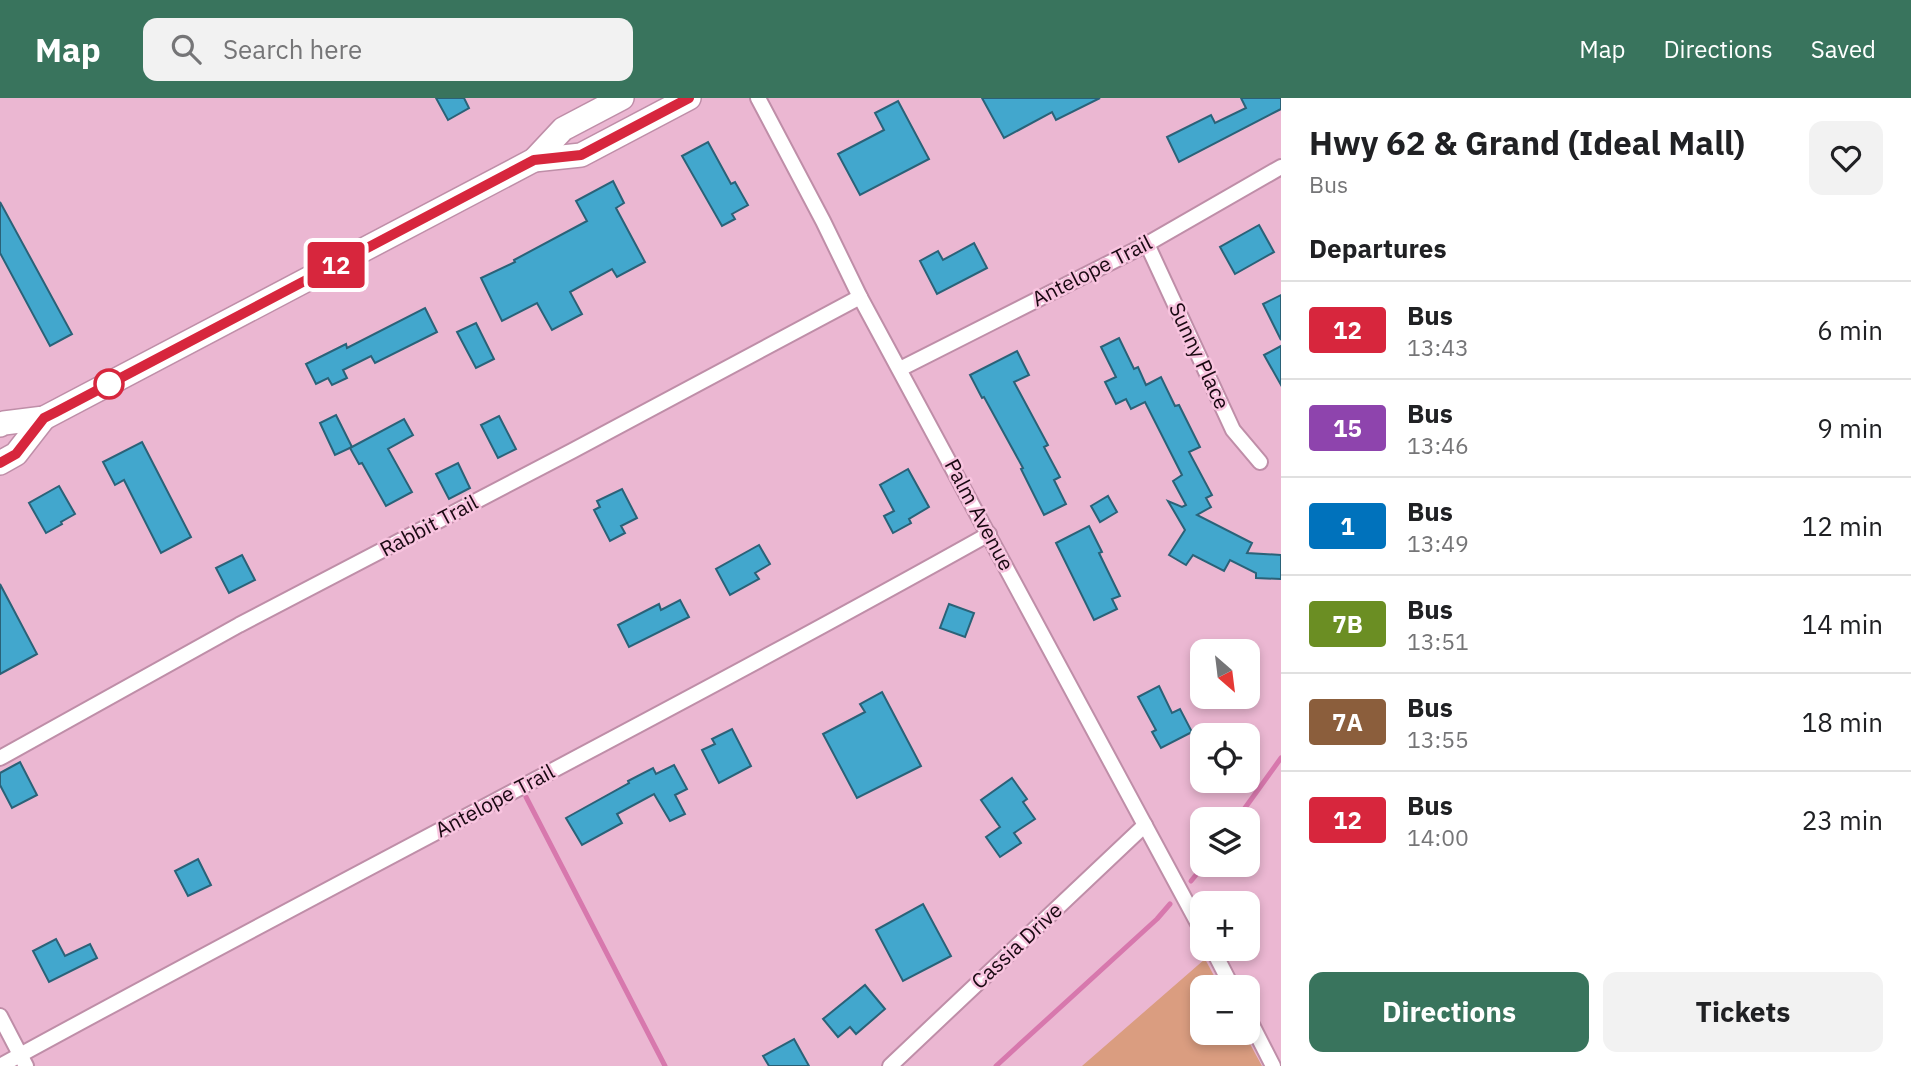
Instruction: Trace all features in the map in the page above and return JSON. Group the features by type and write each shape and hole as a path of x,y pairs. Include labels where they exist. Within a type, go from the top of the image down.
{"main road":[{"path":"0,425 44,418 534,160 563,129 622,98"},
{"path":"534,160 581,155 689,98"},
{"path":"0,463 16,454 44,418"}],"street":[{"name":"Palm Avenue","path":"758,98 860,297 1190,909"},
{"name":"Antelope Trail","path":"900,369 1147,244 1281,167"},
{"name":"Sunny Place","path":"1147,244 1233,430 1260,462"},
{"name":"Rabbit Trail","path":"0,758 239,625 860,297"},
{"name":"Antelope Trail","path":"0,1066 23,1060 248,931 521,788 989,534"},
{"name":"Cassia Drive","path":"890,1066 1145,825"},
{"path":"0,1016 23,1060"},
{"path":"1260,1041 1273,1066"}],"shaded area":[{"path":"1203,961 1206,961 1214,975 1190,975 1190,1045 1251,1045 1262,1066 1082,1066"}],"building":[{"path":"436,98 464,98 469,108 448,120"},
{"path":"982,98 1100,98 1056,120 1052,112 1004,138"},
{"path":"1241,98 1281,98 1281,109 1179,162 1167,137 1211,115 1215,123 1246,108"},
{"path":"898,101 929,159 860,195 838,154 884,130 875,113"},
{"path":"708,142 731,184 735,182 748,205 732,214 735,219 722,226 682,156"},
{"path":"613,181 624,203 616,208 645,262 617,277 612,269 570,292 582,314 552,330 537,303 502,321 481,278 587,221 576,201"},
{"path":"0,202 72,334 50,346 0,253"},
{"path":"1259,225 1274,252 1235,274 1220,247"},
{"path":"974,243 987,268 937,294 920,261 938,251 943,260"},
{"path":"1281,295 1281,340 1263,304"},
{"path":"425,308 437,332 375,363 371,356 343,370 347,378 332,385 328,378 316,384 306,364 346,344 347,348"},
{"path":"476,323 494,359 476,368 457,332"},
{"path":"1119,338 1134,369 1138,367 1146,385 1161,377 1200,447 1189,452 1212,495 1206,498 1211,507 1197,515 1252,543 1247,553 1281,555 1281,579 1256,578 1256,573 1230,560 1224,571 1193,555 1186,565 1169,555 1185,530 1168,501 1182,507 1186,505 1173,481 1182,475 1145,402 1131,409 1126,399 1116,404 1105,382 1116,377 1101,347"},
{"path":"1281,346 1281,385 1264,355"},
{"path":"1017,351 1029,375 1014,382 1048,445 1044,447 1060,477 1054,480 1066,504 1044,515 1021,469 1023,468 970,375"},
{"path":"336,415 352,447 335,455 320,423"},
{"path":"499,416 516,449 498,458 481,425"},
{"path":"404,419 413,435 388,449 412,492 386,506 362,463 359,464 350,448"},
{"path":"142,442 191,537 161,553 124,480 115,485 103,462"},
{"path":"458,463 470,488 449,499 436,474"},
{"path":"908,469 929,507 909,519 911,523 893,533 884,516 894,511 880,485"},
{"path":"59,486 75,514 46,533 29,503"},
{"path":"622,489 637,518 621,526 625,533 610,541 594,510 600,507 597,501"},
{"path":"1108,496 1117,512 1100,522 1091,506"},
{"path":"1089,526 1120,596 1112,599 1117,609 1094,620 1056,543"},
{"path":"759,545 770,564 755,573 759,579 730,595 716,569"},
{"path":"242,555 255,580 229,593 216,568"},
{"path":"0,584 37,654 0,674"},
{"path":"680,600 689,617 629,647 618,625 659,604 661,610"},
{"path":"949,604 974,613 965,637 940,628"},
{"path":"1159,686 1172,713 1180,709 1190,733 1161,748 1152,732 1156,730 1138,697"},
{"path":"882,692 921,766 857,798 823,734 865,712 860,704"},
{"path":"732,729 751,766 719,783 702,750 715,744 712,739"},
{"path":"20,762 37,795 12,808 0,785 0,773"},
{"path":"674,765 687,789 675,795 685,814 670,821 654,794 617,814 622,823 582,845 566,818 653,768 656,774"},
{"path":"1012,778 1027,799 1023,802 1035,819 1014,833 1021,843 1000,857 986,837 1000,827 981,800"},
{"path":"198,859 211,885 188,896 175,871"},
{"path":"923,904 951,956 903,981 876,930"},
{"path":"56,939 65,956 90,944 97,958 49,982 33,951"},
{"path":"865,985 885,1009 856,1034 850,1027 838,1037 823,1019"},
{"path":"794,1039 809,1066 769,1066 763,1056"}],"waterway":[{"path":"1246,807 1281,758"},
{"path":"526,797 665,1066"},
{"path":"1191,881 1194,877"},
{"path":"996,1066 1157,919 1170,904"}],"bus line":[{"name":"12","path":"0,463 16,454 44,418 534,160 581,155 689,98"}]}
